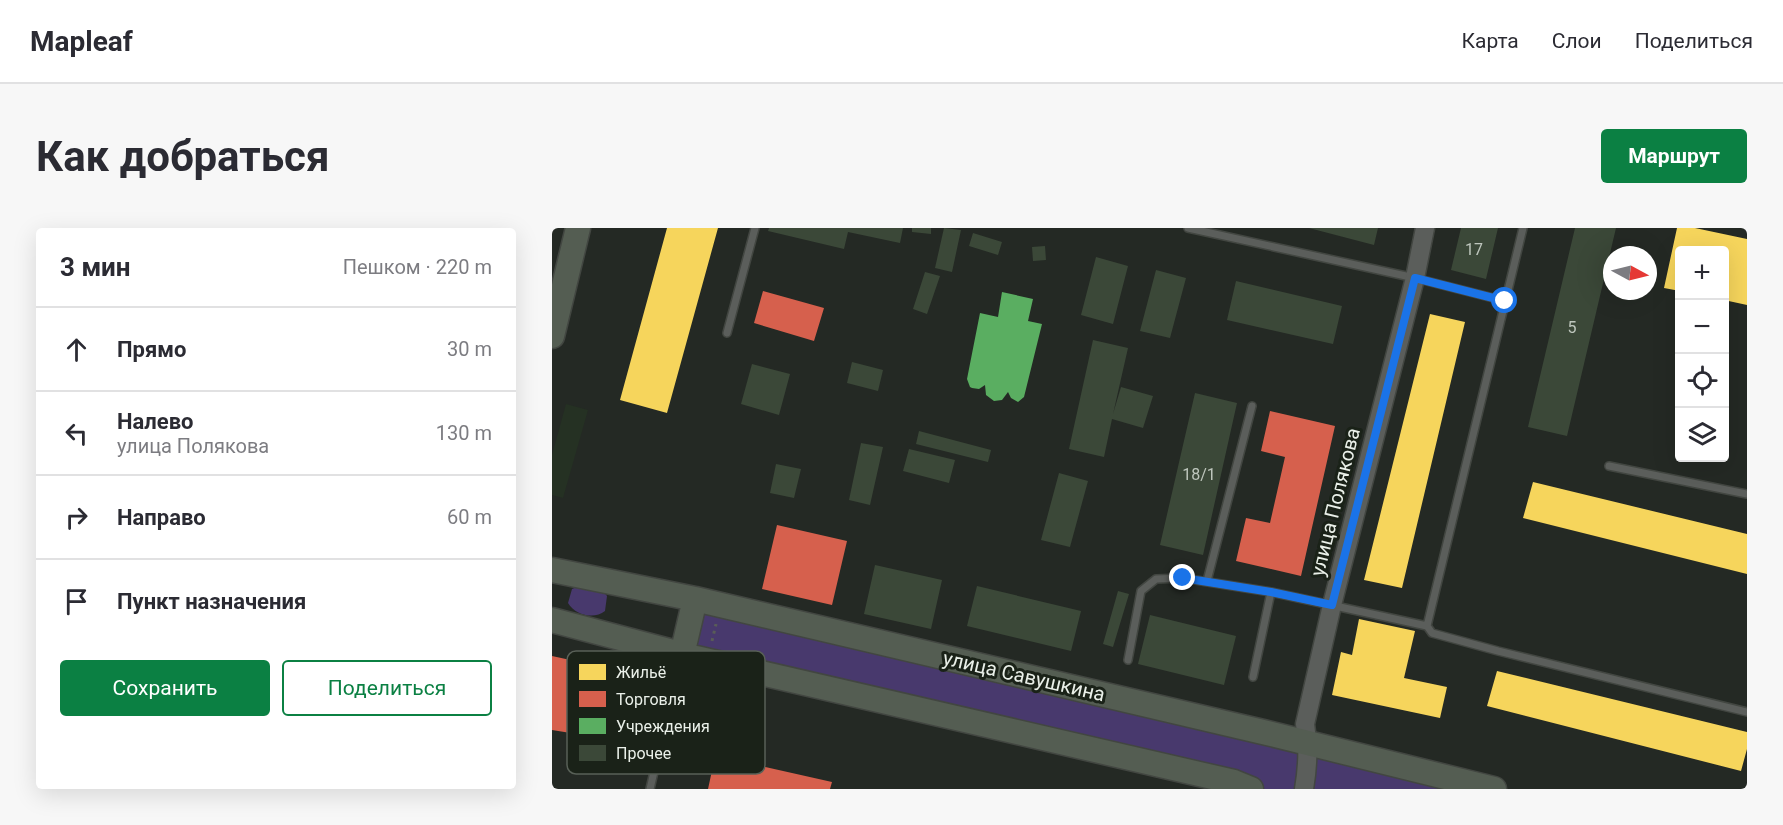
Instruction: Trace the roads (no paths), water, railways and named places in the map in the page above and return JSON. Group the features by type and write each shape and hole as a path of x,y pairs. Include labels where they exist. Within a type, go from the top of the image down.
{"highway":[{"path":"552,336 578,228"},
{"name":"улица Савушкина","path":"552,570 695,599 1494,789"},
{"path":"682,651 695,599"},
{"path":"552,620 666,651"},
{"path":"765,675 1234,782 1251,789"}],"street":[{"name":"улица Полякова","path":"1304,789 1308,770 1305,724 1332,605 1415,278 1425,228"}],"lane":[{"path":"727,333 755,228"},
{"path":"1188,228 1415,278 1505,301"},
{"path":"1427,626 1523,228"},
{"path":"1207,581 1252,406"},
{"path":"1609,466 1747,494"},
{"path":"1128,660 1141,591 1156,579 1183,578 1271,592 1427,626 1432,633 1498,651 1747,712"},
{"path":"1253,678 1271,592"},
{"path":"650,789 653,774"}]}
